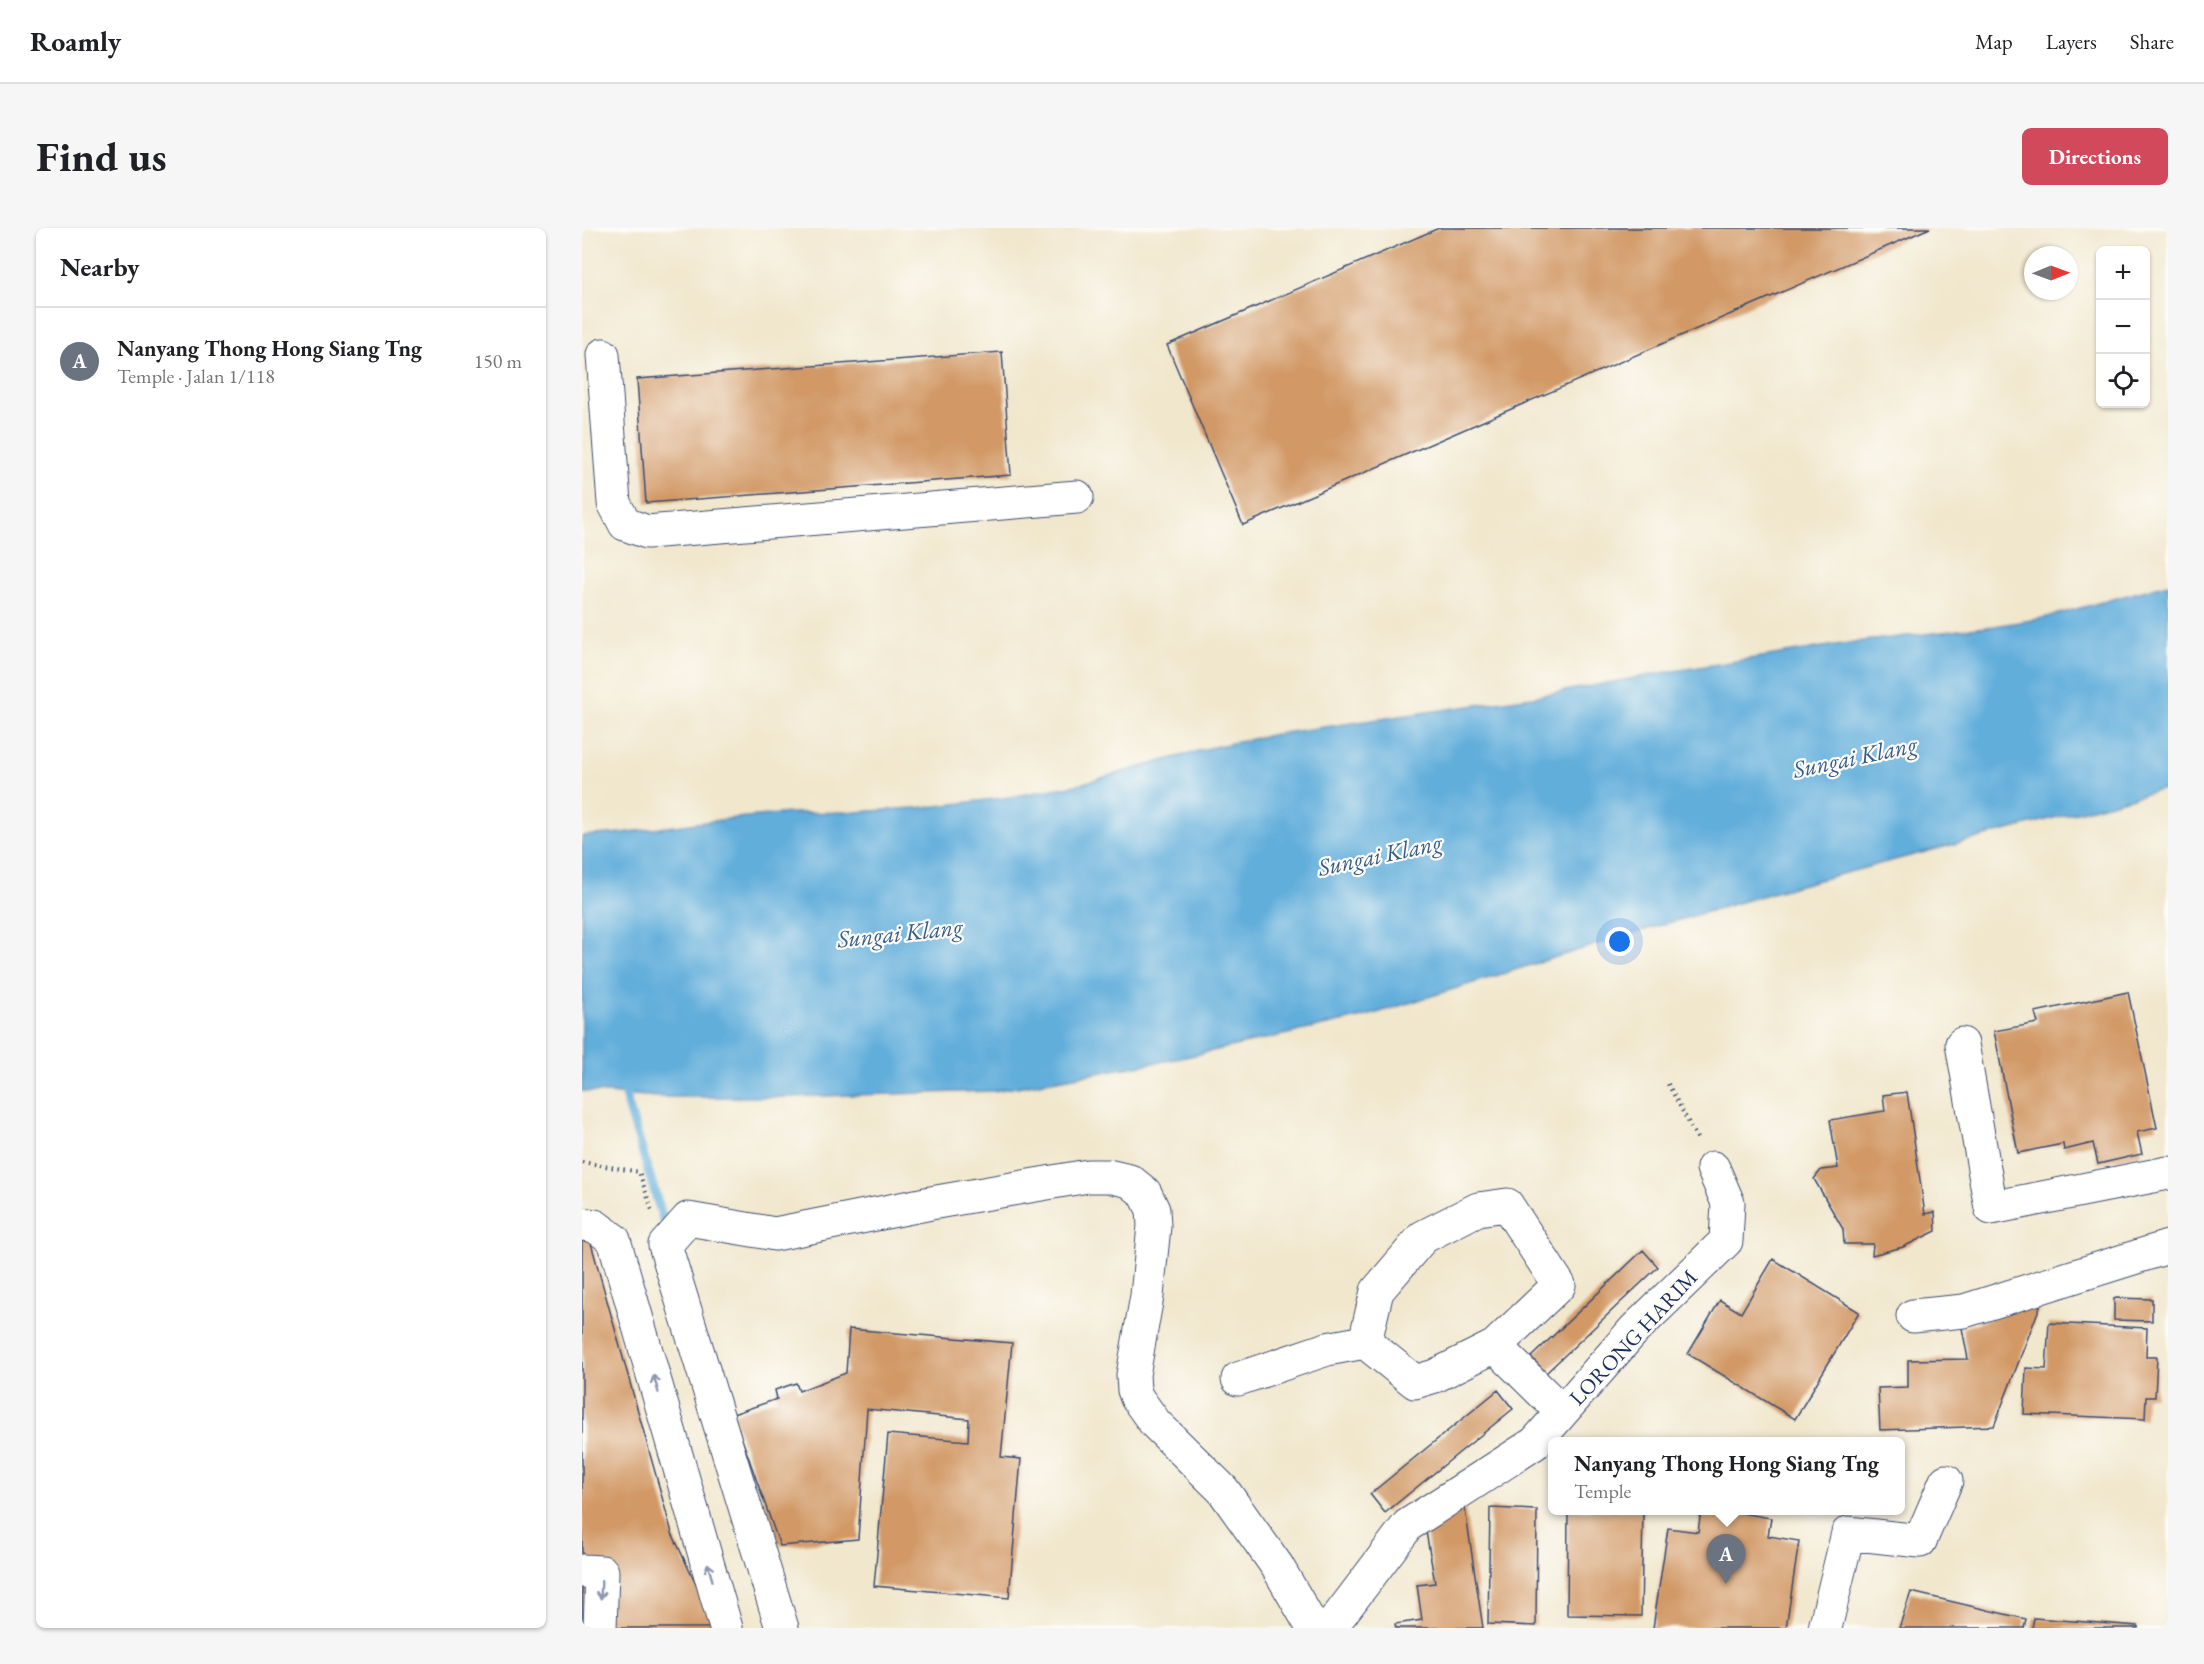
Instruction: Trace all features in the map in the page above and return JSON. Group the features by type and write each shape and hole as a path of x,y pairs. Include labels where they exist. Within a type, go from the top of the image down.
{"street":[{"path":"603,355 614,503 625,524 647,532 1077,497"},
{"path":"1962,1044 1991,1208 2168,1173"},
{"name":"LORONG HARIM","path":"1330,1628 1408,1525 1543,1443 1562,1412 1634,1330 1726,1241 1728,1203 1713,1168"},
{"path":"782,1628 670,1239 688,1220 776,1234 931,1203 1088,1176 1108,1176 1130,1181 1145,1193 1153,1210 1154,1226 1147,1296 1132,1375 1134,1390 1155,1424 1223,1490 1277,1566 1313,1628"},
{"path":"1238,1379 1327,1349 1365,1342 1415,1382 1434,1376 1495,1346 1559,1285 1507,1205 1478,1209 1423,1237 1377,1292 1365,1342"},
{"path":"582,1224 596,1226 614,1240 726,1628"},
{"path":"1913,1316 1964,1311 2168,1247"},
{"path":"1495,1346 1562,1412"},
{"path":"1825,1628 1848,1533 1920,1541 1946,1481"},
{"path":"582,1571 602,1572 600,1628"}],"path":[{"path":"1668,1084 1713,1168"},
{"path":"582,1162 639,1172 670,1239"}],"water":[{"name":"Sungai Klang","path":"2168,584 2168,788 1796,886 1627,935 1367,1016 1181,1058 994,1091 784,1097 659,1097 582,1091 582,836 791,813 856,812 929,807 1004,798 1076,785 1209,748 1276,734 1532,697 1656,674 1855,642 2044,618"}],"building":[{"path":"1439,228 1930,228 1243,525 1167,345"},
{"path":"1002,352 1011,475 646,503 637,379"},
{"path":"2128,992 2157,1128 2137,1132 2142,1154 2098,1164 2093,1143 2064,1150 2063,1144 2018,1153 1994,1031 2038,1023 2035,1012"},
{"path":"1907,1092 1925,1214 1935,1212 1936,1231 1903,1247 1872,1255 1873,1244 1844,1244 1843,1229 1814,1179 1821,1170 1838,1168 1830,1120 1885,1111 1883,1095"},
{"path":"582,1235 589,1236 672,1533 716,1628 582,1628"},
{"path":"1643,1250 1658,1267 1546,1373 1531,1357"},
{"path":"1773,1259 1859,1312 1795,1419 1688,1354 1720,1300 1741,1313"},
{"path":"2114,1298 2152,1299 2152,1321 2114,1320"},
{"path":"2042,1301 1994,1426 1880,1430 1878,1388 1908,1387 1908,1360 1968,1359 1962,1328"},
{"path":"2049,1323 2147,1328 2146,1357 2157,1357 2155,1397 2146,1397 2145,1419 2024,1414 2026,1368 2046,1369"},
{"path":"849,1329 1012,1343 1001,1457 1021,1459 1009,1598 874,1586 888,1434 968,1441 969,1419 867,1409 858,1539 780,1546 733,1414 777,1399 775,1390 796,1383 799,1391 846,1373"},
{"path":"1498,1390 1513,1409 1385,1513 1370,1494"},
{"path":"1464,1502 1483,1628 1396,1628 1395,1624 1422,1620 1417,1585 1435,1583 1425,1526"},
{"path":"1490,1508 1537,1510 1536,1626 1488,1624"},
{"path":"1568,1515 1643,1515 1641,1616 1567,1615"},
{"path":"1700,1515 1753,1515 1771,1518 1768,1536 1799,1541 1786,1628 1653,1628 1668,1528 1698,1532"},
{"path":"1911,1592 2026,1619 2024,1628 1899,1628"},
{"path":"2034,1618 2138,1626 2138,1628 2032,1628"}],"waterway":[{"path":"622,1085 667,1232"}],"place":[{"name":"Nanyang Thong Hong Siang Tng","path":"1726,1584"}]}
